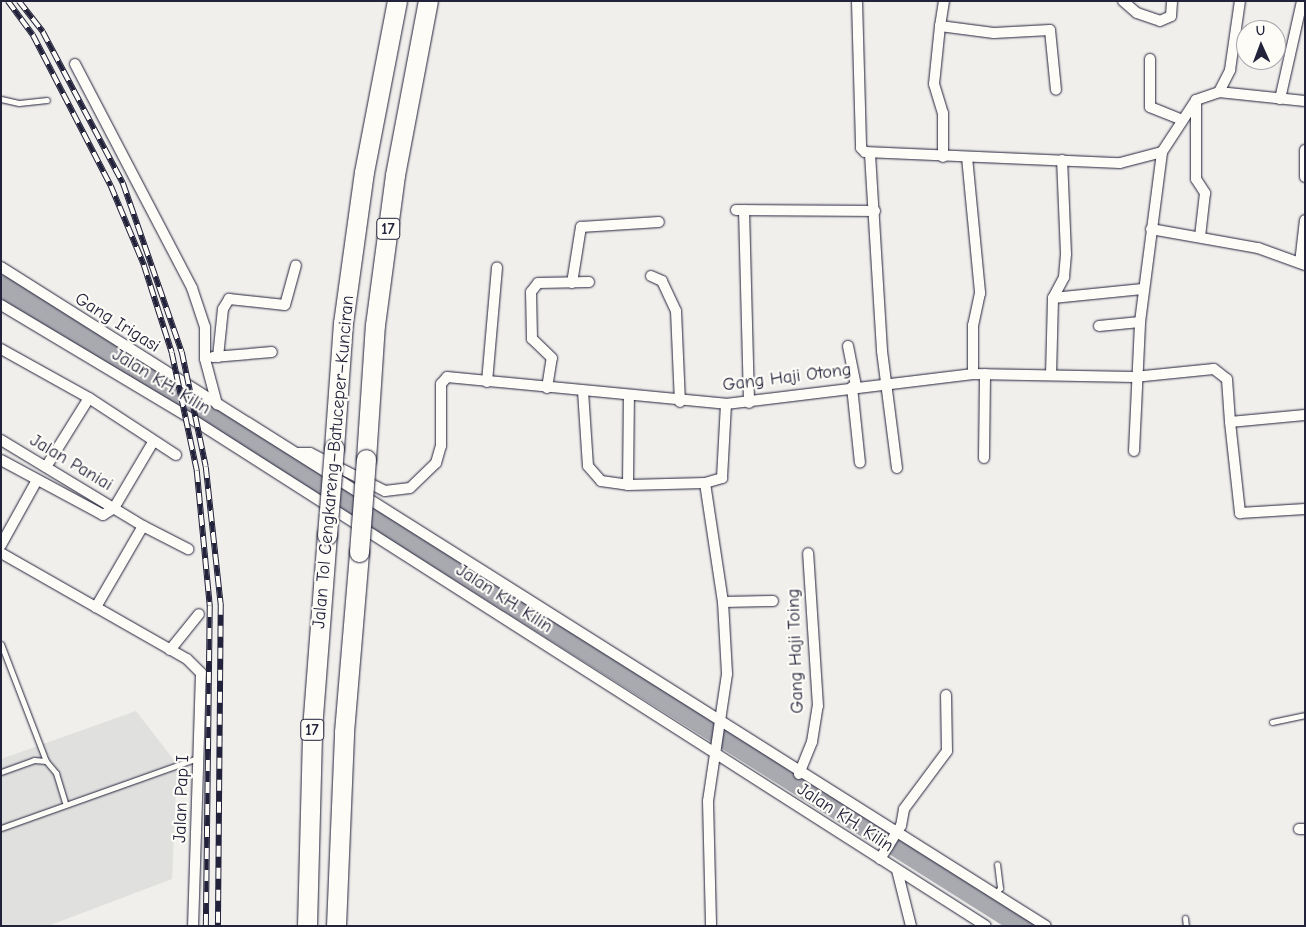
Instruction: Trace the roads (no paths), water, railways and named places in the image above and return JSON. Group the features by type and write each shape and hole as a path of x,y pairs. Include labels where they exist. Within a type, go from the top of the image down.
{"highway":[{"name":"Jalan Tol Cengkareng–Batuceper–Kunciran","path":"307,926 312,730 343,323 364,172 397,1"},
{"name":"Jalan Tol Cengkareng–Batuceper–Kunciran","path":"336,926 344,732 375,325 395,175 428,1"}],"street":[{"path":"857,1 861,148 870,154 1120,163 1162,152"},
{"path":"943,157 944,113 934,84 944,1"},
{"path":"1123,1 1136,13 1168,21 1172,1"},
{"path":"1219,92 1230,70 1240,1"},
{"path":"1280,99 1302,1"},
{"path":"940,26 994,33 1050,30 1056,90"},
{"path":"1150,59 1150,107 1180,119"},
{"path":"75,64 192,288 205,327 205,359 217,404"},
{"path":"1134,451 1134,377 1143,289 1162,152 1180,119 1196,100 1219,92 1305,101"},
{"path":"1196,100 1196,180 1205,193 1200,237"},
{"path":"1305,150 1305,177"},
{"path":"870,154 886,382 898,468"},
{"path":"967,158 980,293 973,325 973,374"},
{"path":"1051,375 1053,298 1064,277 1066,254 1062,160"},
{"path":"749,403 740,210 875,211"},
{"path":"1151,229 1258,248 1302,264 1305,220"},
{"path":"572,283 581,226 659,222"},
{"path":"218,356 223,309 229,299 285,305 296,265"},
{"name":"Gang Irigasi","path":"1,267 217,404"},
{"path":"487,382 497,267"},
{"path":"651,276 662,281 676,311 680,402"},
{"path":"548,388 552,358 531,336 530,292 538,283 589,282"},
{"path":"1053,298 1143,289"},
{"name":"Jalan KH. Kilin","path":"1,306 195,421 718,750 882,856 897,870 986,926"},
{"path":"1099,326 1140,322"},
{"path":"848,346 854,387 860,463"},
{"path":"1,350 88,398 153,442 176,455"},
{"path":"205,359 218,356 272,352"},
{"name":"Gang Haji Otong","path":"297,453 310,453 384,491 410,488 426,477 439,455 442,380 487,382 630,395 680,402 726,404 749,403 886,382 973,374 1134,377 1218,370 1228,379 1230,422 1240,514 1305,509"},
{"path":"984,458 985,374"},
{"path":"583,391 588,466 601,481 628,485 705,484 722,478 725,469 726,404"},
{"path":"628,485 630,395"},
{"path":"46,467 88,398"},
{"name":"Jalan KH. Kilin","path":"217,404 297,453 799,774 894,838 1046,926"},
{"path":"1230,422 1305,415"},
{"name":"Jalan Paniai","path":"1,440 114,508"},
{"path":"153,442 114,508 143,526 188,549"},
{"name":"Jalan Paniai","path":"1,460 99,515 114,508"},
{"path":"1,545 37,480"},
{"path":"705,484 723,602 727,674 718,750 708,801 711,926"},
{"path":"96,607 143,526"},
{"path":"1,553 170,650 199,614"},
{"name":"Gang Haji Toing","path":"799,774 812,742 818,706 808,553"},
{"path":"723,602 773,601"},
{"name":"Jalan Pap I","path":"170,650 201,673 200,757 193,926"},
{"path":"882,856 894,838 904,809 947,750 946,695"},
{"path":"897,870 911,926"}],"lane":[{"path":"1,99 19,103 47,100"},
{"path":"1,644 46,761 56,773 65,802"},
{"path":"1272,722 1305,715"},
{"path":"1,828 65,802 200,757"},
{"path":"1,772 34,760 46,761"},
{"path":"995,895 1000,888 997,864"},
{"path":"1185,918 1186,926"}],"waterway":[{"path":"1,286 162,383 1024,926"}],"railway":[{"path":"8,1 33,35 111,186 144,265 172,353 197,471 210,606 206,926"},
{"path":"19,1 43,32 123,183 182,352 206,467 221,604 218,926"}]}
